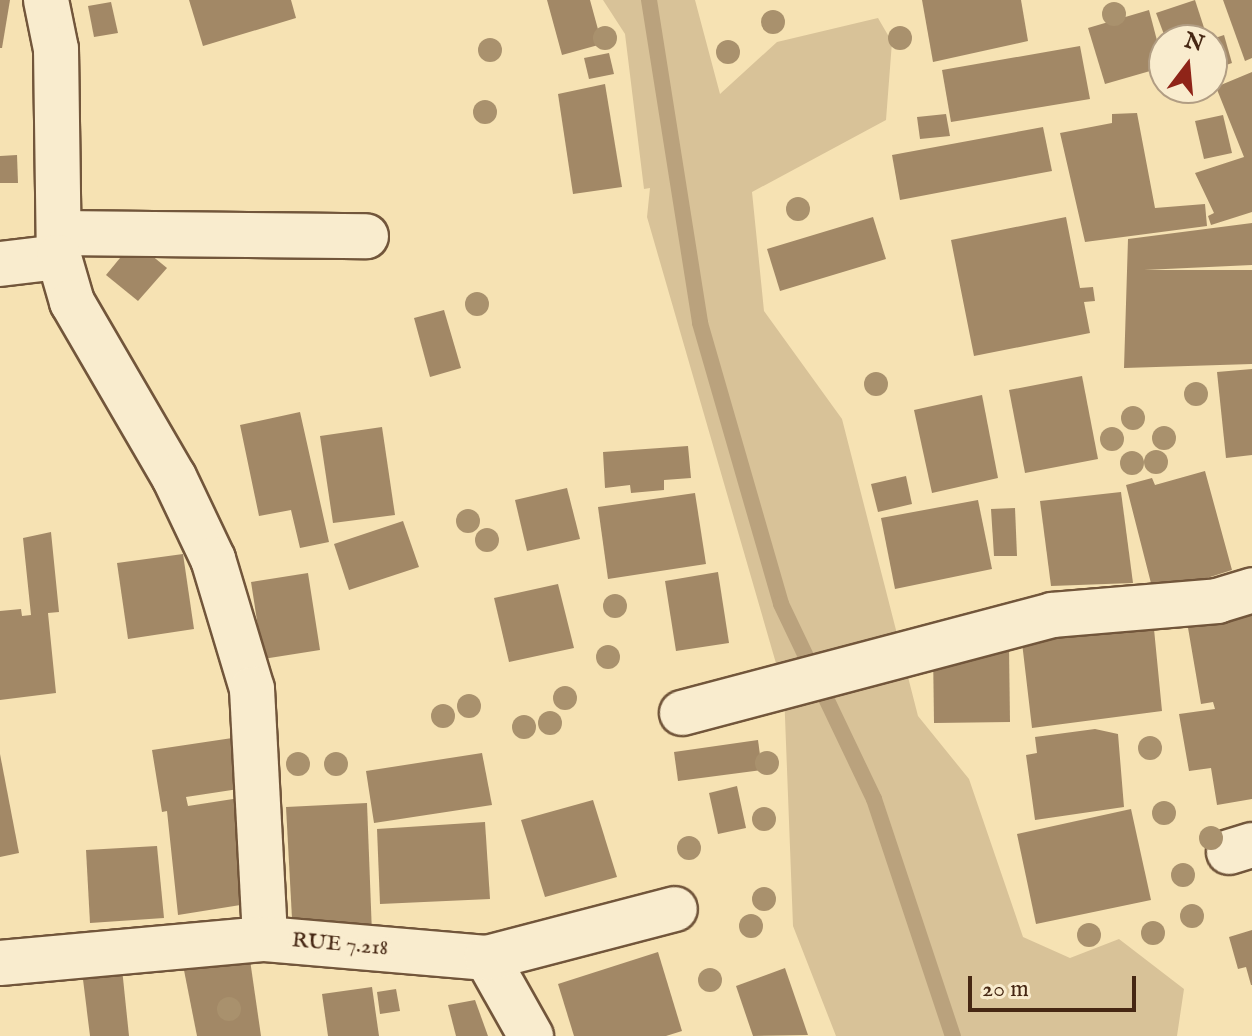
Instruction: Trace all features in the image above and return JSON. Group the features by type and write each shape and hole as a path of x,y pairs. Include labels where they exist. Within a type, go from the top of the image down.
{"street":[{"path":"46,0 56,49 59,245 72,302 174,477 217,574 252,689 265,939"},
{"path":"0,264 59,245 366,236"},
{"path":"682,713 1052,615 1217,601 1252,590"},
{"name":"RUE 7.218","path":"0,963 265,939 487,958 675,909"},
{"path":"487,958 531,1036"}],"shaded area":[{"path":"603,0 695,0 720,94 777,42 878,18 892,42 886,120 752,192 764,311 842,419 918,716 969,779 1023,937 1070,958 1119,939 1184,989 1177,1036 836,1036 793,926 784,691 647,217 650,188 644,189 625,34"}],"building":[{"path":"0,0 10,0 2,48 0,48"},
{"path":"189,0 291,0 296,18 203,46"},
{"path":"547,0 590,0 602,44 562,55"},
{"path":"922,0 1021,0 1028,41 933,62"},
{"path":"1195,0 1203,24 1160,24 1156,13"},
{"path":"1223,0 1252,0 1252,58 1245,61"},
{"path":"111,2 118,33 94,37 88,6"},
{"path":"1149,10 1153,24 1148,24 1148,72 1105,84 1088,28"},
{"path":"1080,46 1090,99 951,122 942,70"},
{"path":"609,53 614,74 589,79 584,58"},
{"path":"1252,72 1252,212 1211,225 1208,216 1214,213 1195,173 1244,157 1223,104 1228,104 1228,82"},
{"path":"605,84 622,187 573,194 558,94"},
{"path":"1137,113 1155,208 1205,204 1207,226 1085,242 1060,133 1112,123 1112,114"},
{"path":"946,114 950,136 920,139 917,117"},
{"path":"1223,115 1232,153 1204,159 1195,121"},
{"path":"1043,127 1052,171 900,200 892,155"},
{"path":"17,155 18,183 0,183 0,156"},
{"path":"873,217 886,259 780,291 767,249"},
{"path":"1066,217 1080,288 1093,287 1095,301 1084,302 1090,333 974,356 951,240"},
{"path":"1252,223 1252,265 1144,270 1252,270 1252,364 1124,368 1128,239"},
{"path":"134,241 167,268 138,301 106,275"},
{"path":"444,310 461,368 430,377 414,318"},
{"path":"1252,369 1252,455 1226,458 1217,372"},
{"path":"1082,376 1098,459 1025,473 1009,390"},
{"path":"982,395 998,478 932,493 914,410"},
{"path":"300,412 329,542 300,548 291,510 259,516 240,425"},
{"path":"382,427 395,515 333,523 320,436"},
{"path":"688,446 691,478 664,480 664,490 631,493 630,485 605,488 603,452"},
{"path":"1205,471 1232,570 1154,595 1126,485 1152,478 1155,485"},
{"path":"906,476 912,504 878,512 871,484"},
{"path":"567,488 580,539 527,551 515,500"},
{"path":"1121,492 1133,583 1051,586 1040,501"},
{"path":"695,493 706,564 608,579 598,507"},
{"path":"978,500 992,569 895,589 881,518"},
{"path":"1015,508 1017,556 994,556 991,509"},
{"path":"403,521 419,567 349,590 334,544"},
{"path":"51,532 59,612 48,613 56,693 0,700 0,611 21,609 22,616 31,615 23,538"},
{"path":"183,554 194,629 128,639 117,563"},
{"path":"718,572 729,643 676,651 665,581"},
{"path":"308,573 320,650 263,659 251,582"},
{"path":"558,584 574,648 509,662 494,598"},
{"path":"1252,611 1252,799 1217,805 1211,768 1189,771 1179,714 1215,709 1213,702 1201,704 1187,622"},
{"path":"1076,628 1076,637 1154,629 1162,711 1032,728 1021,634"},
{"path":"1009,648 1010,722 934,723 933,649"},
{"path":"1095,729 1118,734 1124,807 1035,820 1026,755 1037,753 1035,737"},
{"path":"239,737 245,788 186,797 188,806 246,797 259,902 178,915 167,811 162,812 152,750"},
{"path":"758,740 762,770 678,781 674,752"},
{"path":"482,753 492,805 374,823 366,771"},
{"path":"0,754 19,853 0,857"},
{"path":"737,786 746,828 718,834 709,793"},
{"path":"593,800 617,877 545,897 521,820"},
{"path":"367,803 372,934 293,937 286,807"},
{"path":"1131,809 1151,900 1036,924 1017,834"},
{"path":"485,822 490,899 380,904 377,829"},
{"path":"157,846 164,918 90,923 86,850"},
{"path":"1252,930 1251,985 1246,967 1238,969 1229,937"},
{"path":"248,946 261,1036 197,1036 181,955"},
{"path":"658,952 682,1031 666,1036 574,1036 558,984"},
{"path":"121,959 129,1036 90,1036 81,963"},
{"path":"785,968 808,1035 753,1036 736,986"},
{"path":"372,987 379,1036 328,1036 322,994"},
{"path":"396,989 400,1011 380,1014 377,992"},
{"path":"475,1000 488,1036 456,1036 448,1005"}],"waterway":[{"path":"649,0 700,323 781,604 874,799 953,1036"}]}
